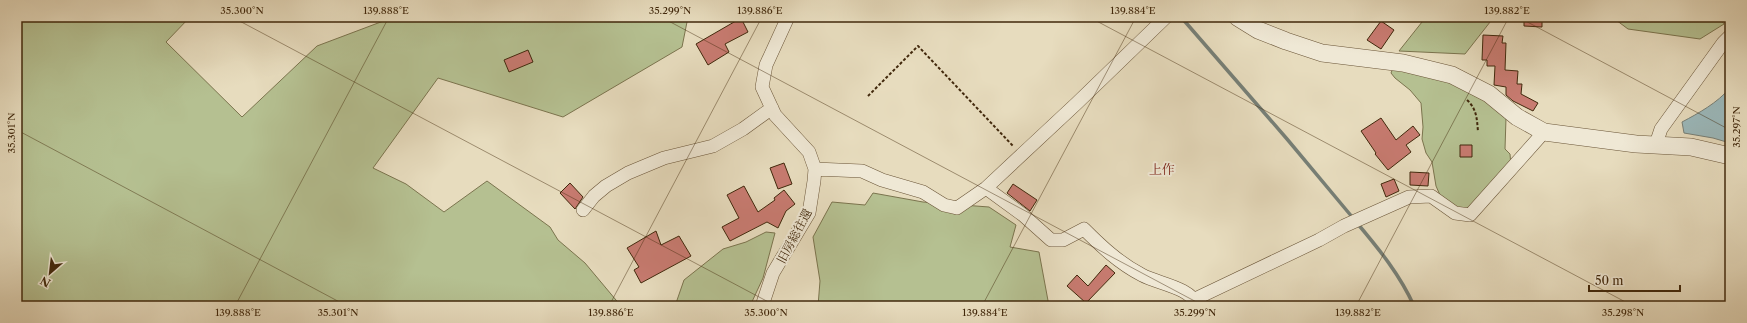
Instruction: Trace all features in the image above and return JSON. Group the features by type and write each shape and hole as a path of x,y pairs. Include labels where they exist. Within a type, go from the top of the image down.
{"street":[{"name":"旧房総往還","path":"762,306 773,273 809,214 813,196 814,169 809,152 775,115 762,87 766,65 788,17"},
{"path":"814,169 862,171 882,180 923,192 944,205 957,208 986,188 1077,104 1166,17"},
{"path":"1237,17 1258,30 1322,53 1403,63 1452,75 1483,91 1517,117 1544,132 1636,144 1691,147 1730,156"},
{"path":"1656,144 1661,129 1723,43 1730,36"},
{"path":"583,210 594,196 606,186 628,173 664,158 713,146 743,129 772,108"},
{"path":"986,188 1023,215 1052,240 1063,240 1084,229 1114,258 1143,276 1182,291 1196,302 1344,226 1409,197 1431,196 1455,213 1470,215 1544,132"}],"path":[{"path":"868,96 918,46 1022,155"},
{"path":"1465,98 1474,109 1477,117 1478,132"}],"green space":[{"path":"17,17 190,17 166,42 242,117 317,46 394,17 688,17 682,47 563,117 438,78 373,168 406,184 444,212 487,181 550,227 558,240 585,263 621,306 17,306"},
{"path":"1426,17 1494,17 1465,54 1399,51"},
{"path":"1612,17 1719,17 1724,24 1700,39 1628,29"},
{"path":"1393,68 1412,68 1453,84 1488,102 1506,118 1505,149 1510,154 1511,167 1471,208 1458,210 1443,202 1436,186 1432,162 1426,153 1422,139 1423,127 1421,103 1410,90 1391,73"},
{"path":"873,193 923,202 989,207 1016,225 1010,247 1039,252 1049,306 818,306 820,281 813,237 832,202 865,205"},
{"path":"766,232 775,233 763,278 750,306 675,306 684,280 723,249 746,242"}],"water":[{"path":"1730,88 1730,143 1713,138 1684,133 1682,122 1714,103"}],"building":[{"path":"1524,17 1542,17 1542,27 1524,26"},
{"path":"741,18 748,32 725,44 729,52 708,65 696,44"},
{"path":"1381,21 1394,30 1381,49 1367,40"},
{"path":"1483,35 1503,36 1502,43 1506,43 1505,70 1518,71 1517,84 1522,84 1521,94 1538,103 1533,111 1513,101 1506,95 1506,87 1494,85 1495,66 1487,66 1487,60 1482,60"},
{"path":"528,50 533,62 509,72 504,60"},
{"path":"1381,118 1396,140 1413,126 1420,135 1406,145 1411,152 1388,170 1375,154 1376,153 1361,131"},
{"path":"1460,145 1472,145 1472,157 1460,157"},
{"path":"784,163 792,184 778,189 770,168"},
{"path":"1410,172 1429,173 1428,186 1410,185"},
{"path":"1394,179 1399,191 1386,197 1381,184"},
{"path":"570,183 583,197 575,209 560,193"},
{"path":"1013,184 1037,200 1030,211 1007,193"},
{"path":"744,186 758,212 775,200 774,198 784,190 795,204 786,211 778,228 767,222 730,241 722,227 739,218 727,195"},
{"path":"656,231 661,245 679,236 691,256 641,283 634,270 639,267 627,248"},
{"path":"1106,265 1115,273 1086,303 1067,286 1077,275 1088,286"}],"waterway":[{"path":"1181,17 1287,139 1353,218"},
{"path":"1357,223 1396,273 1414,306"}],"district":[{"name":"上作","path":"1162,169"}]}
